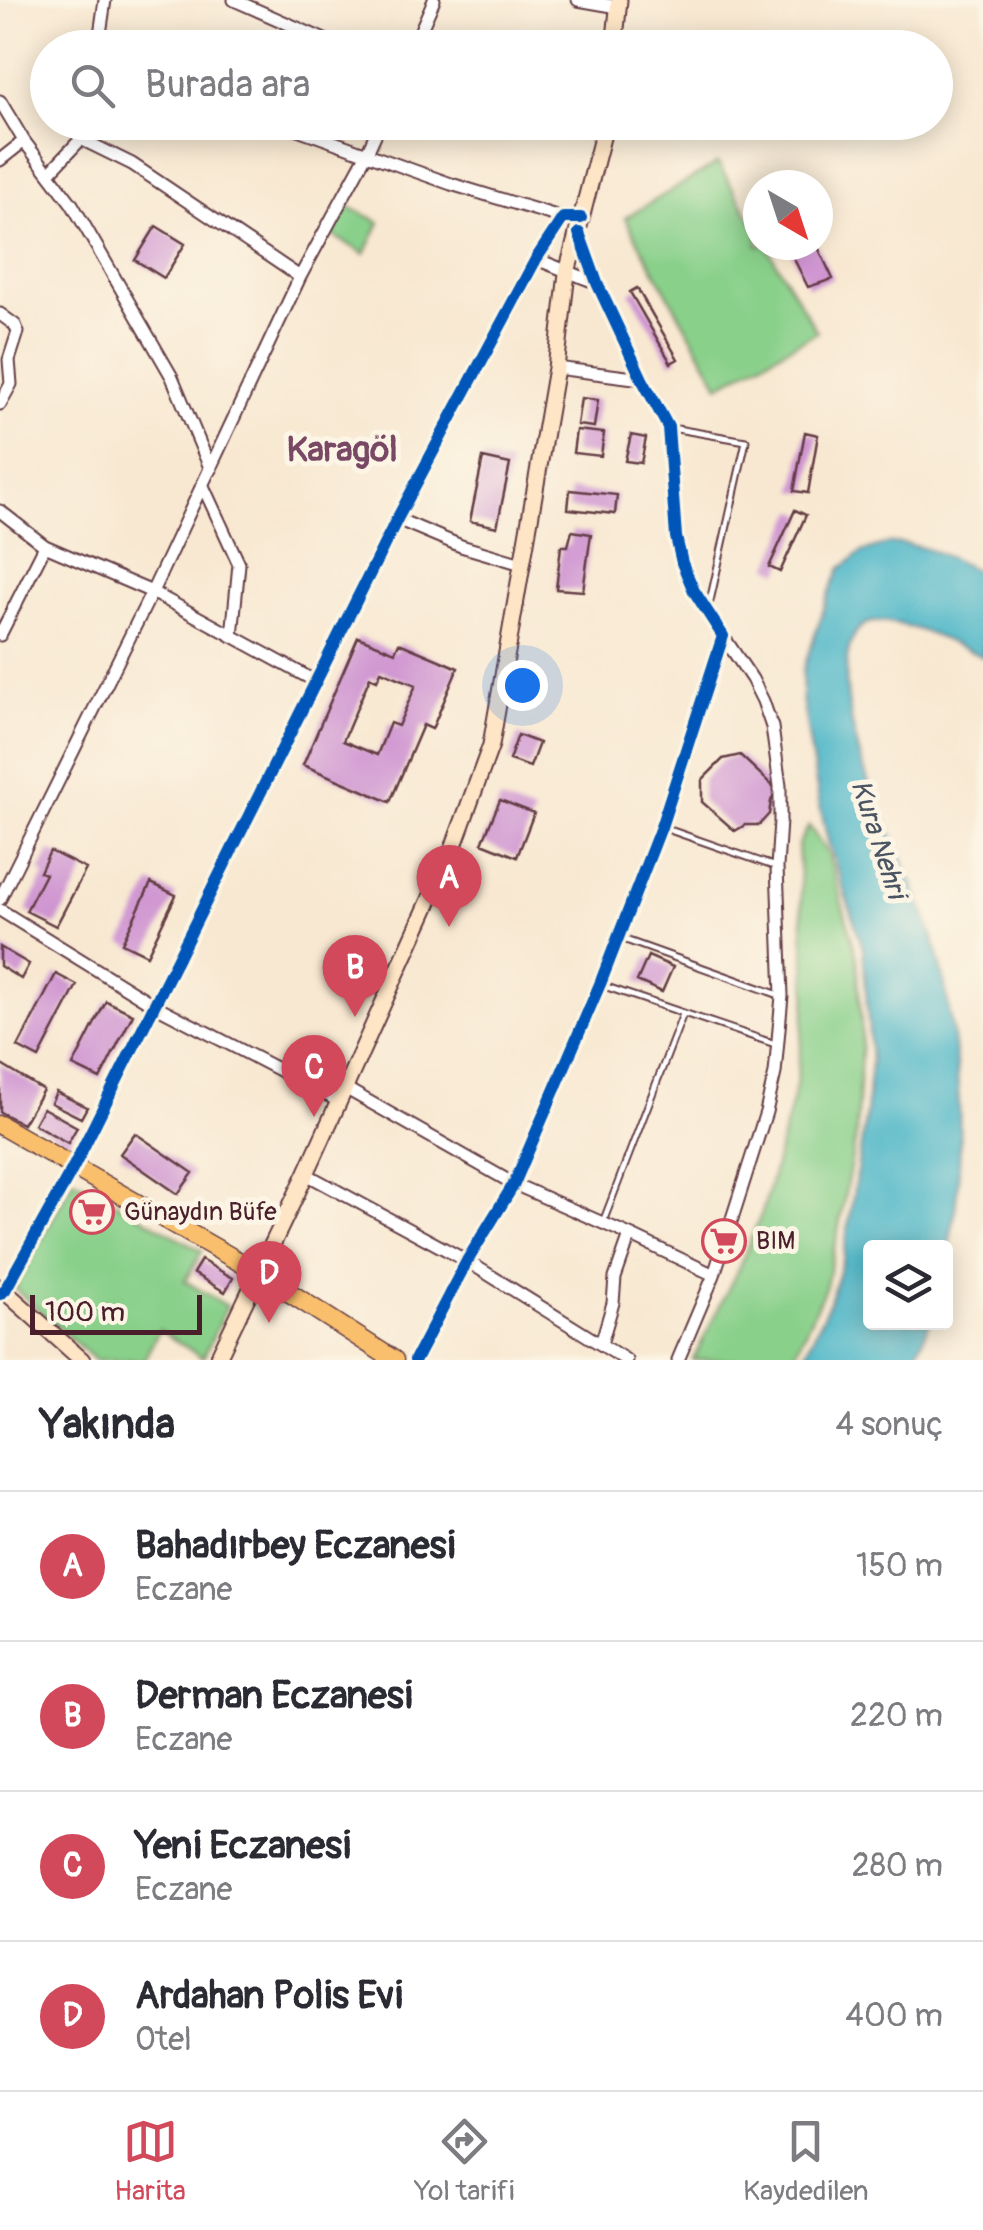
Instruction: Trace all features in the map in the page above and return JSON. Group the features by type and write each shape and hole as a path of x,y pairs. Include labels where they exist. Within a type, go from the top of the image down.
{"main road":[{"path":"616,30 618,3"},
{"path":"217,1360 452,851 492,745 556,368 568,273 601,140"},
{"path":"0,1125 260,1273 385,1358"},
{"path":"2,1290 82,1360"}],"street":[{"path":"100,30 104,0"},
{"path":"234,0 302,30"},
{"path":"422,30 434,0"},
{"path":"578,0 618,3"},
{"path":"0,101 24,141 72,204 172,377 210,470"},
{"path":"50,172 80,140"},
{"path":"83,140 132,164 300,278"},
{"path":"325,140 580,225 597,284 668,427 676,537 682,562 694,591 752,679 772,727 780,786 777,867 782,996 778,1045 766,1112 714,1275 678,1360"},
{"path":"0,898 152,592 300,278 373,140"},
{"path":"0,160 24,141"},
{"path":"2,1290 73,1168 397,519 536,258 562,218"},
{"path":"536,258 597,284"},
{"path":"0,314 18,332 9,360 11,384 0,404"},
{"path":"556,368 642,379"},
{"path":"203,486 239,564 232,636"},
{"path":"0,511 45,546 152,592 315,681"},
{"path":"397,519 461,546 522,564"},
{"path":"0,635 45,546"},
{"path":"415,1360 514,1184 600,984 661,828 724,636"},
{"path":"0,910 154,1005 342,1095 514,1184 714,1275"},
{"path":"306,1174 468,1261 626,1360"},
{"path":"601,1344 613,1303 615,1278 630,1235"}],"lane":[{"path":"668,427 746,441 708,614"},
{"path":"661,828 777,867"},
{"path":"619,937 782,996"},
{"path":"600,984 778,1045"},
{"path":"603,1223 683,1014"}],"green space":[{"path":"718,163 743,206 743,260 775,260 817,332 719,385 625,218"},
{"path":"345,205 380,222 365,254 332,235"},
{"path":"809,826 828,853 857,957 862,1036 856,1136 837,1237 826,1286 792,1360 693,1360 763,1210 796,1086 807,994 798,845"},
{"path":"74,1179 202,1251 185,1281 227,1306 203,1358 159,1330 144,1360 95,1360 15,1289"}],"water":[{"name":"Kura Nehri","path":"890,543 902,544 926,549 983,574 983,657 903,625 872,622 861,627 852,640 846,679 863,766 926,918 944,980 955,1049 960,1155 950,1240 863,1240 863,1330 927,1330 913,1360 802,1360 829,1303 843,1259 871,1062 863,949 819,801 802,698 803,670 840,569 862,552"}],"building":[{"path":"156,226 185,244 164,278 135,260"},
{"path":"794,260 824,260 833,279 808,287"},
{"path":"637,288 678,359 671,363 630,292"},
{"path":"581,398 598,400 594,427 577,425"},
{"path":"576,430 604,433 601,456 573,453"},
{"path":"805,432 818,435 808,493 794,491"},
{"path":"631,435 646,438 641,463 625,461"},
{"path":"483,458 510,464 497,527 470,521"},
{"path":"570,490 617,495 615,514 568,509"},
{"path":"795,510 806,515 780,572 769,567"},
{"path":"572,531 591,534 583,591 556,589 561,546 568,546"},
{"path":"358,637 395,652 399,643 458,668 432,729 423,725 390,802 303,765","holes":["381,671 416,685 398,726 390,723 377,755 343,741 370,677 377,680"]},
{"path":"518,735 539,743 530,767 509,760"},
{"path":"740,755 776,789 769,814 759,825 745,825 735,831 702,802 702,780 723,759"},
{"path":"500,800 534,813 517,857 482,843"},
{"path":"50,851 86,869 56,926 26,911 45,874 40,872"},
{"path":"151,883 176,895 147,955 122,943"},
{"path":"0,947 29,964 21,979 0,966"},
{"path":"648,956 673,967 662,992 637,981"},
{"path":"56,974 77,985 39,1058 18,1047"},
{"path":"106,1001 133,1014 100,1079 73,1066"},
{"path":"0,1064 43,1090 23,1124 0,1112"},
{"path":"56,1092 87,1107 81,1118 51,1103"},
{"path":"43,1108 77,1127 68,1143 34,1124"},
{"path":"135,1133 193,1173 178,1194 120,1154"},
{"path":"201,1260 233,1278 225,1292 193,1273"}],"cycle path":[{"path":"0,1294 73,1168 397,519 536,259 563,218 581,218"},
{"path":"415,1360 467,1261 514,1184 600,984 661,827 723,636 694,591 682,563 676,537 668,427 597,283 579,233"}],"place":[{"name":"Bahadırbey Eczanesi","path":"449,927"},
{"name":"Derman Eczanesi","path":"355,1017"},
{"name":"Yeni Eczanesi","path":"314,1117"},
{"name":"Günaydın Büfe","path":"92,1212"},
{"name":"BIM","path":"724,1241"},
{"name":"Ardahan Polis Evi","path":"269,1323"}],"district":[{"name":"Karagöl","path":"342,450"}]}
